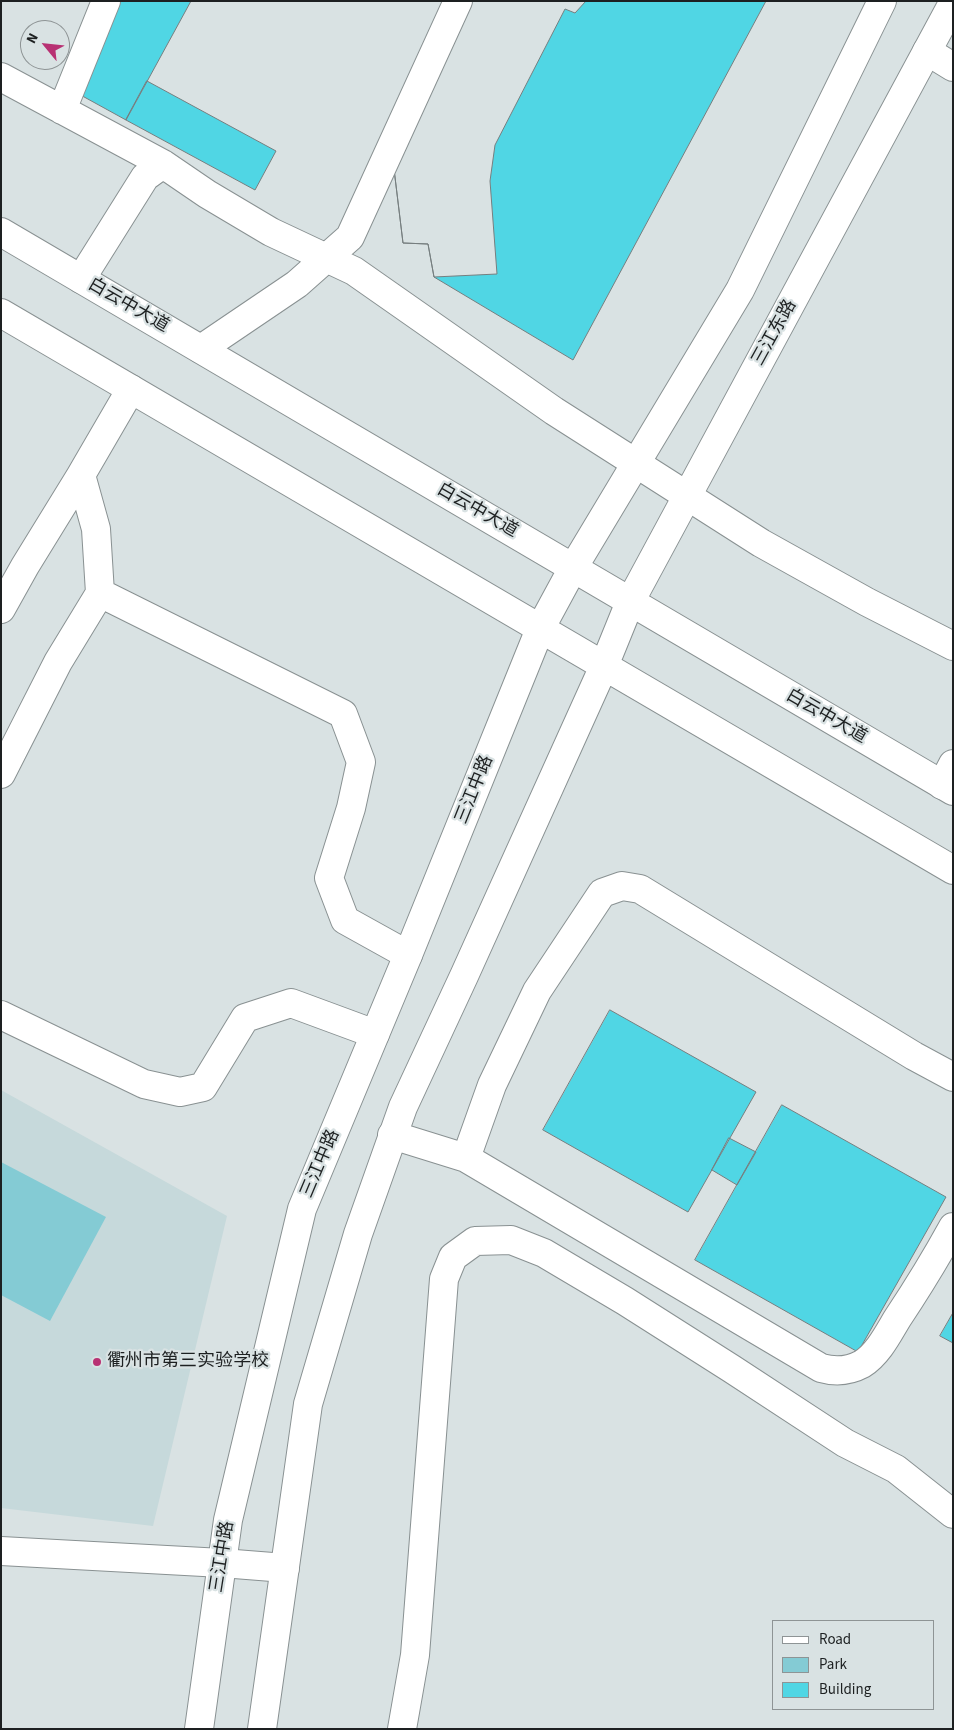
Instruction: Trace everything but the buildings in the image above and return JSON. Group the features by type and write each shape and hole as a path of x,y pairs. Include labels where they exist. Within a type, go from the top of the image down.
{"street":[{"path":"62,110 106,1"},
{"path":"201,349 297,284 350,237 458,1"},
{"path":"540,629 573,568 740,290 882,1"},
{"name":"三江东路","path":"604,666 630,602 953,4"},
{"path":"927,51 953,67"},
{"path":"1,77 163,164 207,194 271,232 354,271 554,411 769,548 867,602 953,646"},
{"path":"81,279 145,177 163,164"},
{"name":"白云中大道","path":"1,232 630,602 949,780"},
{"path":"1,313 953,870"},
{"path":"1,609 131,388"},
{"path":"1,774 58,662 100,593 96,529 81,475"},
{"path":"100,593 343,714 361,762 351,808 330,878 345,920 408,955"},
{"name":"三江中路","path":"199,1729 228,1520 302,1209 408,955 540,629"},
{"path":"262,1729 308,1404 358,1234 402,1106 464,976 604,666"},
{"path":"466,1158 492,1085 536,991 602,893 622,886 640,889 906,1051 953,1077"},
{"path":"1,1015 144,1084 180,1092 203,1087 245,1018 291,1004 375,1034"},
{"path":"392,1135 466,1158 821,1368 834,1372 862,1364 878,1349 933,1264 953,1227"},
{"path":"402,1729 415,1655 444,1279 453,1256 475,1241 511,1240 544,1253 691,1342 837,1439 896,1469 953,1514"},
{"path":"1,1552 285,1568"}],"shaded area":[{"name":"衢州市第三实验学校","path":"1,1090 227,1216 153,1526 1,1508"}],"green space":[{"path":"1,1162 106,1217 50,1321 1,1295"}],"place":[{"name":"衢州市第三实验学校","path":"97,1362"}]}
